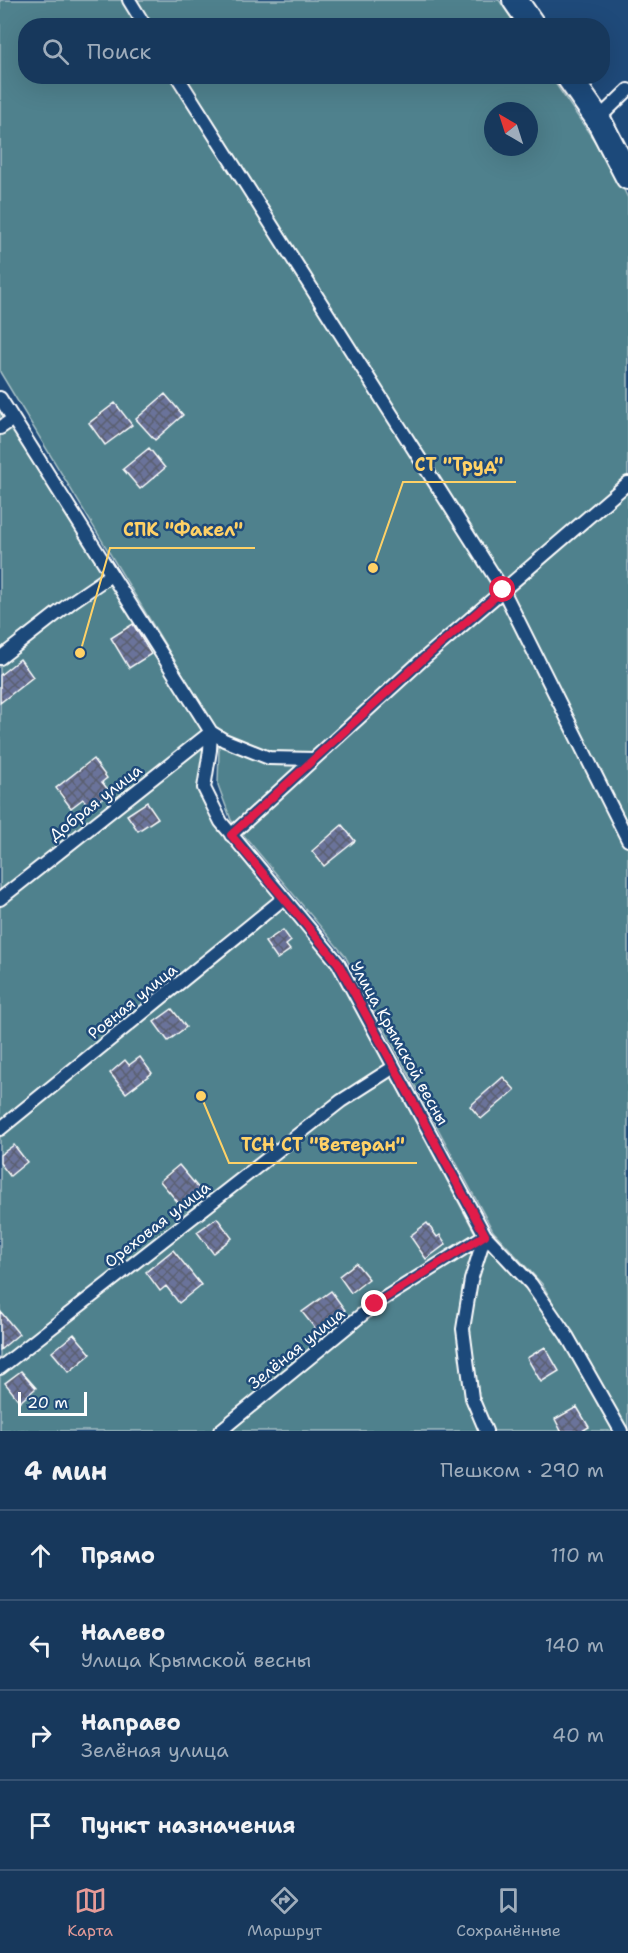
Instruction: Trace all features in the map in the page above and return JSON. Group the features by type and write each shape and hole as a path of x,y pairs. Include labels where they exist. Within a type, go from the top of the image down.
{"street":[{"path":"515,0 527,18"},
{"path":"574,84 598,119 628,177"}],"lane":[{"path":"129,0 140,18"},
{"path":"182,84 503,590 628,840"},
{"path":"598,119 628,90"},
{"path":"0,398 211,732 224,740 269,758 314,759"},
{"path":"0,428 13,419"},
{"path":"231,835 421,661 628,483"},
{"path":"0,658 73,601 111,575"},
{"name":"Улица Крымской весны","path":"211,732 204,788 221,822 338,963 485,1235 537,1292 567,1336 621,1431"},
{"name":"Добрая улица","path":"0,899 211,732"},
{"name":"Ровная улица","path":"0,1129 284,898"},
{"name":"Ореховая улица","path":"0,1368 340,1101 394,1067"},
{"path":"485,1235 471,1280 463,1329 472,1398 486,1431"},
{"name":"Зелёная улица","path":"220,1431 375,1304 485,1235"}],"green space":[{"path":"0,0 499,0 511,18 18,18 18,84 556,84 613,168 628,198 628,1431 542,1284 493,1231 345,956 231,820 218,785 219,749 213,724 0,372"},
{"path":"0,398 211,732 0,899"},
{"path":"205,742 199,785 205,805 225,836 330,962 474,1231 529,1288 562,1335 615,1431 0,1431 0,906"}],"building":[{"path":"165,394 183,415 155,440 136,419"},
{"path":"115,403 132,425 105,445 89,423"},
{"path":"149,448 165,468 140,489 123,469"},
{"path":"133,624 151,654 129,668 111,638"},
{"path":"20,659 33,677 0,703 0,675"},
{"path":"93,759 107,778 102,782 110,792 90,807 83,799 71,808 56,788"},
{"path":"147,802 158,818 138,831 127,815"},
{"path":"342,825 355,841 324,866 312,851"},
{"path":"283,930 291,941 286,945 290,950 277,959 265,942"},
{"path":"172,1009 186,1027 168,1041 154,1022"},
{"path":"140,1057 152,1073 126,1093 110,1073 125,1060 129,1065"},
{"path":"503,1077 515,1090 481,1119 470,1106"},
{"path":"14,1145 27,1162 10,1176 0,1163 0,1155"},
{"path":"179,1165 200,1190 181,1206 160,1181"},
{"path":"217,1218 232,1238 213,1253 197,1232"},
{"path":"427,1223 437,1237 440,1235 446,1244 426,1259 410,1236"},
{"path":"173,1250 201,1285 179,1303 166,1286 160,1291 146,1272"},
{"path":"356,1263 369,1279 351,1293 339,1276"},
{"path":"331,1291 345,1310 317,1331 302,1312"},
{"path":"0,1311 19,1334 0,1350"},
{"path":"74,1334 91,1354 69,1372 52,1352"},
{"path":"545,1347 559,1371 541,1382 527,1358"},
{"path":"21,1371 36,1388 20,1402 5,1383"},
{"path":"577,1407 589,1427 582,1431 561,1431 555,1419"}],"place":[{"name":"СТ \"Труд\"","path":"373,568"},
{"name":"СПК \"Факел\"","path":"80,653"},
{"name":"ТСН СТ \"Ветеран\"","path":"201,1096"}],"route":[{"path":"375,1304 485,1235 338,963 231,835 421,661 503,590"}]}
